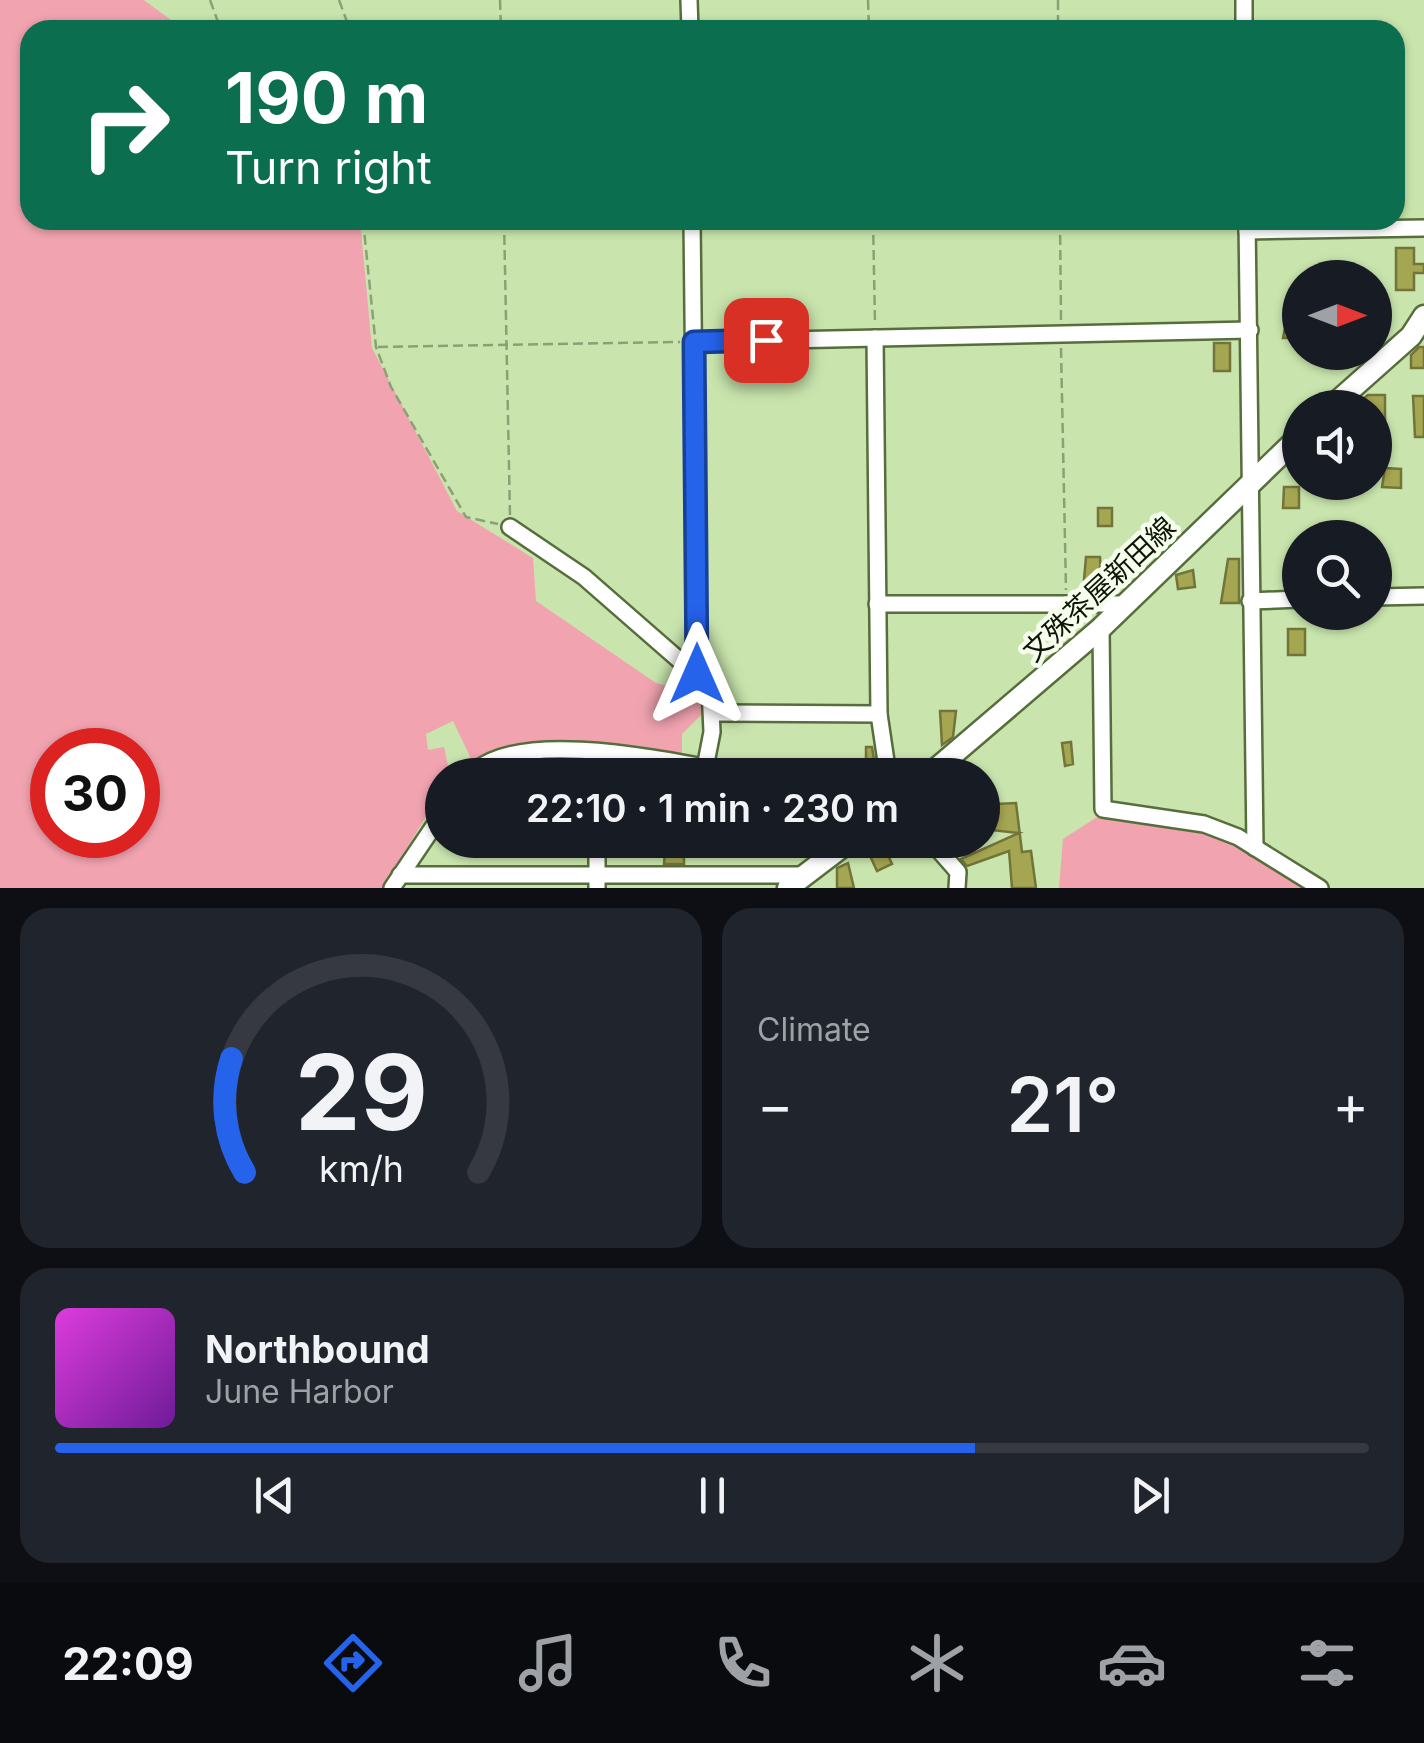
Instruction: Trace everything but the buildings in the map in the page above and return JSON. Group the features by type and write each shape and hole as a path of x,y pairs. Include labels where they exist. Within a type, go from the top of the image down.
{"main road":[{"path":"1350,390 1411,336 1424,316"},
{"name":"文殊茶屋新田線","path":"950,758 1101,628 1250,483 1282,457"},
{"path":"788,888 828,858"}],"street":[{"path":"692,230 697,674"},
{"path":"1247,230 1255,848"},
{"path":"694,342 1250,330"},
{"path":"876,338 879,714 885,758"},
{"path":"510,527 584,577 710,687 713,712 706,758"},
{"path":"1392,597 1424,596"},
{"path":"1250,600 1282,599"},
{"path":"877,604 1126,604"},
{"path":"1101,628 1103,809 1204,824 1255,848 1320,888"},
{"path":"713,712 879,714"},
{"path":"496,758 521,750 628,758"},
{"path":"396,882 425,839"},
{"path":"946,858 958,872 957,888"},
{"path":"396,882 806,875"}],"path":[{"path":"364,230 376,347 391,387 466,517 510,527 504,230"},
{"path":"873,230 876,338"},
{"path":"1060,230 1066,602"},
{"path":"376,347 694,342"}],"shaded area":[{"path":"0,0 144,0 171,20 20,20 20,230 361,230 372,348 457,511 533,558 536,601 656,683 703,696 703,713 682,734 682,758 585,747 524,758 471,758 453,721 426,734 428,750 444,747 446,758 425,758 425,818 383,888 0,888"},
{"path":"1097,817 1185,825 1231,842 1306,888 1059,888 1063,839"}],"route":[{"path":"697,674 694,342 766,340"}]}
